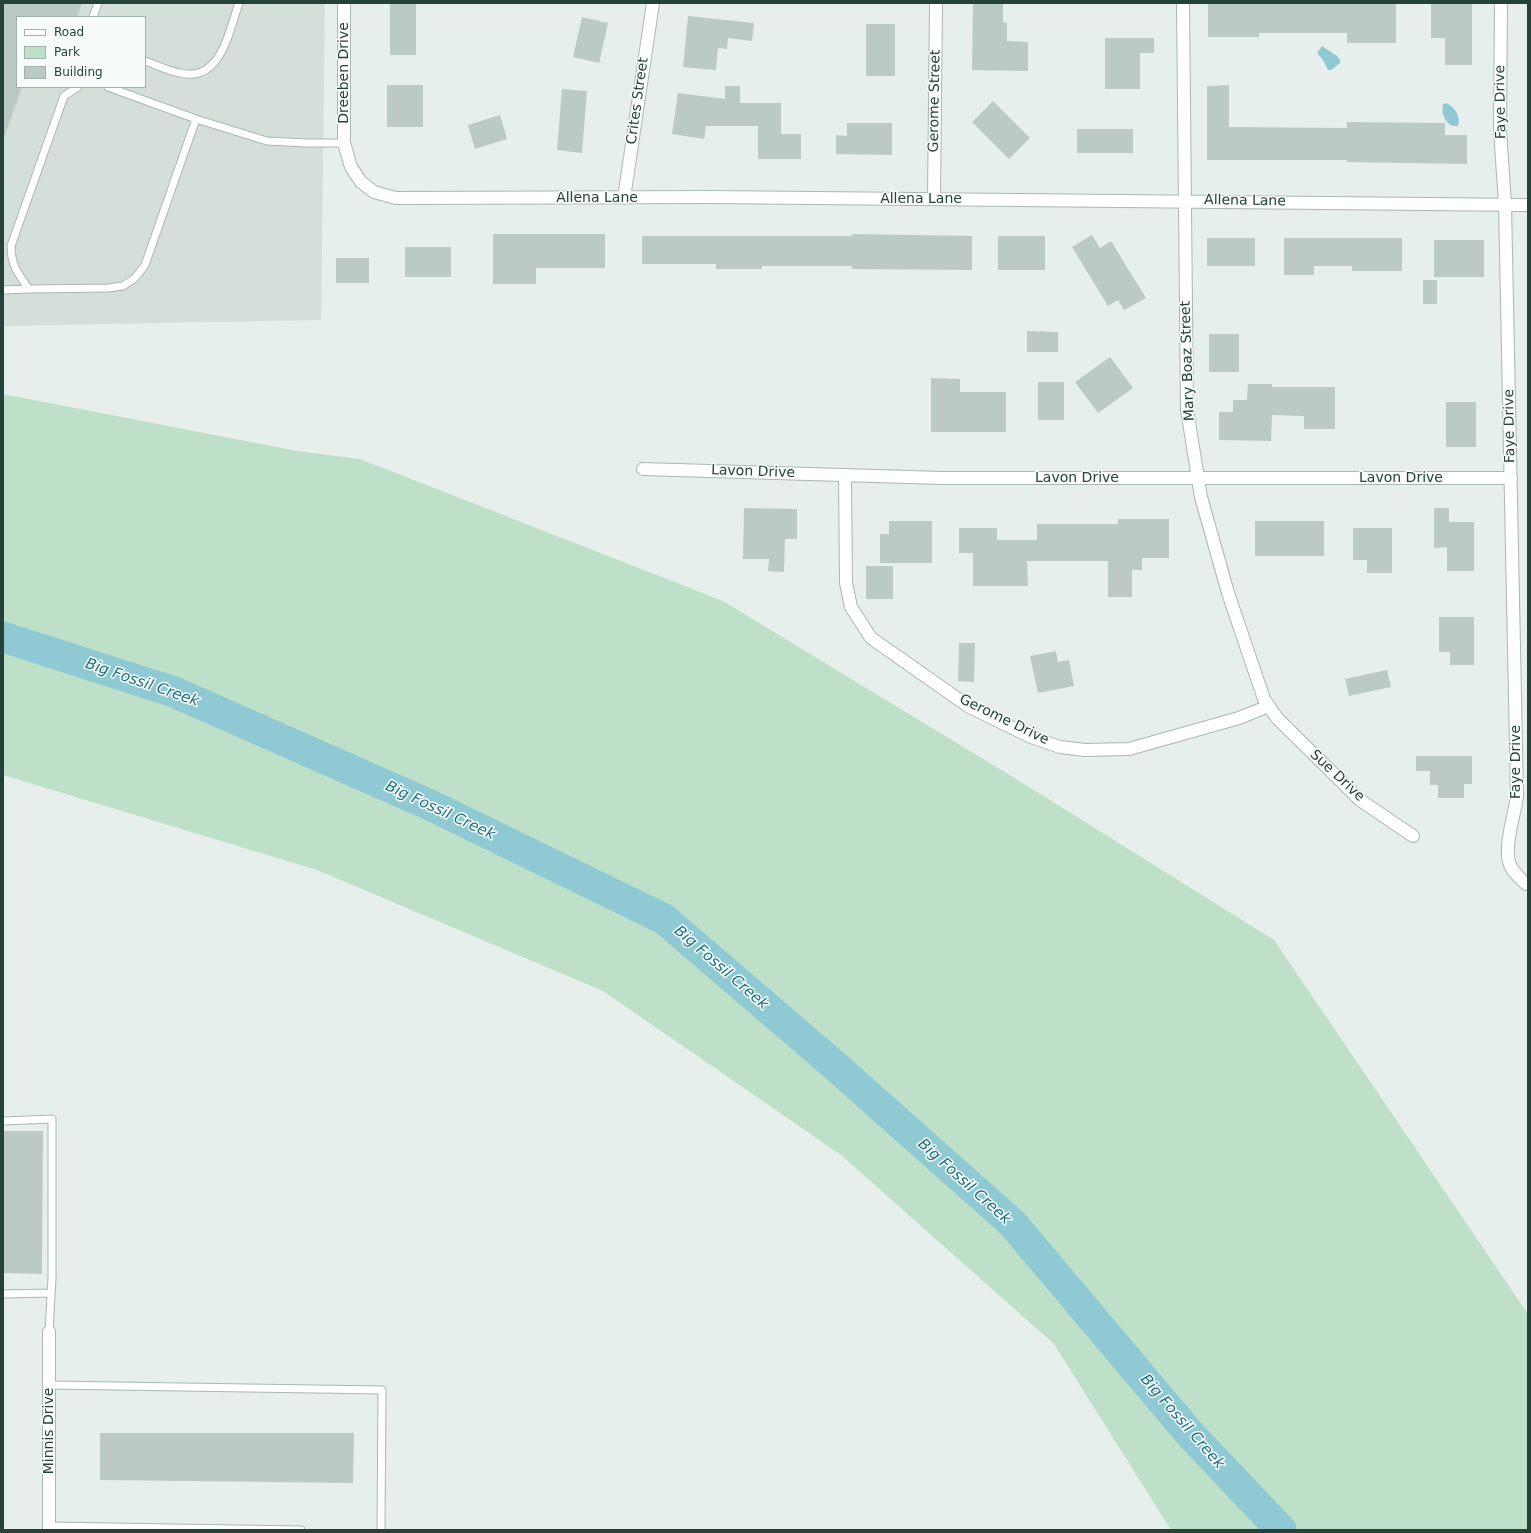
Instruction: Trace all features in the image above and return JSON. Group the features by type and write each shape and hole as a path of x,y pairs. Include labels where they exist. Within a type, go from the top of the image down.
{"street":[{"name":"Dreeben Drive","path":"344,3 344,143"},
{"name":"Crites Street","path":"624,198 653,3"},
{"name":"Gerome Street","path":"934,199 936,3"},
{"name":"Mary Boaz Street","path":"1183,3 1187,410 1201,497 1228,593 1264,699 1269,706"},
{"name":"Faye Drive","path":"1501,3 1500,130 1505,204 1517,796 1510,833 1509,848 1511,867 1526,884 1528,884"},
{"name":"Allena Lane","path":"344,143 351,167 360,182 374,192 396,198 934,199 1528,205"},
{"name":"Lavon Drive","path":"643,469 942,478 1511,478"},
{"name":"Gerome Drive","path":"845,475 846,583 851,607 871,638 968,706 1031,737 1060,747 1085,750 1129,749 1240,718 1269,706"},
{"name":"Sue Drive","path":"1269,706 1276,718 1360,800 1414,836"},
{"name":"Minnis Drive","path":"49,1332 49,1528"}],"lane":[{"path":"93,16 98,3"},
{"path":"146,61 181,74 193,74 206,70 214,64 220,55 238,3"},
{"path":"29,289 16,272 11,258 11,246 64,96 76,88"},
{"path":"111,88 196,119 267,141 344,143"},
{"path":"3,290 108,288 123,286 135,278 145,265 196,119"},
{"path":"3,1121 52,1118 51,1293 49,1332"},
{"path":"3,1294 51,1293"},
{"path":"49,1385 382,1390 381,1530"},
{"path":"49,1528 301,1530"}],"shaded area":[{"path":"3,3 325,3 321,320 3,326"}],"green space":[{"path":"3,394 297,451 360,459 723,601 1034,790 1274,940 1528,1314 1528,1530 1171,1530 1054,1344 841,1155 603,991 317,870 3,775"}],"water":[{"path":"1322,46 1337,56 1340,60 1340,63 1331,70 1328,70 1323,60 1317,53"},
{"path":"1446,103 1452,107 1458,115 1458,126 1452,126 1445,119 1442,107 1443,104"}],"building":[{"path":"3,3 82,3 77,16 16,16 16,88 22,88 5,135 3,135"},
{"path":"390,3 416,3 416,55 390,55"},
{"path":"973,3 1003,3 1003,22 1007,23 1007,41 1028,42 1028,71 972,70"},
{"path":"1208,3 1396,3 1396,43 1347,43 1347,33 1259,33 1259,37 1208,37"},
{"path":"1431,3 1472,3 1472,65 1445,65 1445,38 1431,38"},
{"path":"688,16 754,23 752,41 728,38 727,49 718,48 716,70 683,67"},
{"path":"582,17 608,23 599,63 573,57"},
{"path":"866,24 895,24 895,76 866,76"},
{"path":"1105,38 1154,38 1154,53 1140,53 1140,89 1105,89"},
{"path":"387,85 423,85 423,127 387,127"},
{"path":"1229,85 1229,127 1347,128 1347,122 1445,123 1445,135 1467,135 1467,164 1347,162 1347,160 1207,160 1207,86"},
{"path":"725,86 740,86 740,103 781,103 781,134 801,134 801,159 758,159 758,126 706,126 704,139 672,134 678,93 725,99"},
{"path":"562,89 587,91 582,153 557,150"},
{"path":"993,101 1030,138 1009,159 972,122"},
{"path":"500,115 507,139 475,149 468,125"},
{"path":"847,123 892,123 892,155 836,154 836,135 847,136"},
{"path":"1077,129 1133,129 1133,153 1077,153"},
{"path":"493,234 605,234 605,268 536,268 536,284 493,284"},
{"path":"852,234 972,236 972,270 852,269 852,266 762,266 762,269 716,269 716,264 642,264 642,236 852,236"},
{"path":"1092,235 1100,248 1111,241 1146,298 1124,310 1118,300 1108,306 1072,247"},
{"path":"998,236 1045,236 1045,270 998,270"},
{"path":"1207,238 1255,238 1255,266 1207,266"},
{"path":"1284,238 1402,238 1402,271 1352,271 1352,266 1314,266 1314,275 1284,275"},
{"path":"1434,240 1484,240 1484,277 1434,277"},
{"path":"405,247 451,247 451,277 405,277"},
{"path":"336,258 369,258 369,283 336,283"},
{"path":"1423,280 1437,280 1437,304 1423,304"},
{"path":"1027,331 1058,332 1058,352 1027,352"},
{"path":"1209,334 1239,334 1239,372 1209,372"},
{"path":"1110,357 1133,388 1098,413 1075,382"},
{"path":"931,378 960,379 960,392 1006,392 1006,432 931,432"},
{"path":"1038,382 1064,382 1064,420 1038,420"},
{"path":"1248,384 1272,384 1272,387 1335,387 1335,429 1304,429 1304,416 1272,415 1271,441 1219,440 1219,412 1233,412 1233,400 1247,400"},
{"path":"1446,402 1476,402 1476,447 1446,447"},
{"path":"744,508 797,509 797,539 785,539 784,572 768,571 769,559 743,559"},
{"path":"1434,508 1449,508 1449,522 1474,522 1474,571 1447,571 1447,547 1434,548"},
{"path":"1118,519 1169,519 1169,558 1142,558 1142,570 1132,570 1132,597 1108,597 1108,561 1027,561 1028,586 973,586 973,553 959,553 959,528 997,528 997,540 1037,540 1037,524 1118,524"},
{"path":"889,521 932,521 932,563 880,563 880,534 889,534"},
{"path":"1255,521 1324,521 1324,556 1255,556"},
{"path":"1353,528 1392,528 1392,573 1367,573 1367,560 1353,560"},
{"path":"866,566 893,566 893,599 866,599"},
{"path":"1439,617 1474,617 1474,665 1450,665 1450,652 1439,652"},
{"path":"959,643 975,643 974,682 958,681"},
{"path":"1056,651 1058,662 1069,660 1074,686 1038,693 1030,656"},
{"path":"1387,670 1391,687 1349,696 1345,679"},
{"path":"1416,756 1472,756 1472,784 1464,784 1464,798 1438,798 1438,785 1430,785 1430,771 1416,771"},
{"path":"3,1131 43,1131 42,1274 3,1273"},
{"path":"100,1433 354,1433 353,1483 100,1480"}],"waterway":[{"name":"Big Fossil Creek","path":"3,637 174,692 430,805 664,919 833,1064 1012,1223 1190,1434 1281,1530"}]}
